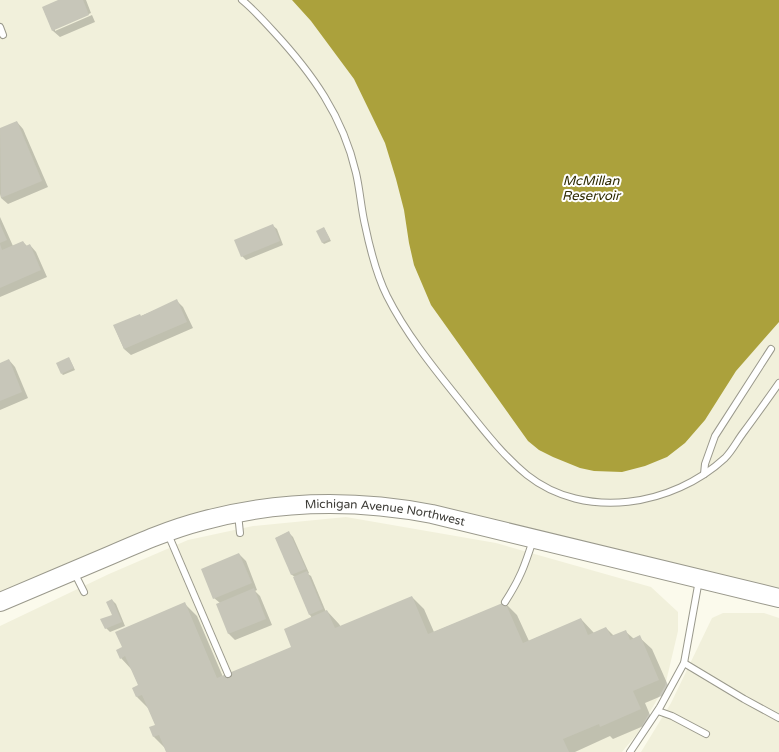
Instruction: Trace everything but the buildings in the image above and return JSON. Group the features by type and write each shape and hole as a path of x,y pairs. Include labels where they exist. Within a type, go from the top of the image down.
{"main road":[{"name":"Michigan Avenue Northwest","path":"0,602 167,532 201,521 238,512 291,504 349,504 386,506 432,514 779,598"}],"lane":[{"path":"242,0 251,7 306,68 329,103 347,139 356,174 365,224 374,261 387,296 403,323 434,369 510,460 529,477 569,498 599,503 632,501 664,494 697,479 726,457 779,383"},
{"path":"0,27 4,35"},
{"path":"704,474 705,464 715,436 771,349"},
{"path":"238,512 240,533"},
{"path":"167,532 228,674"},
{"path":"505,602 514,589 521,574 534,538"},
{"path":"74,571 84,592"},
{"path":"630,752 658,711 684,663 700,578"},
{"path":"684,663 779,718"},
{"path":"658,711 672,716 706,734"}],"shaded area":[{"path":"0,0 779,0 779,598 432,514 310,504 167,532 0,604"},
{"path":"346,517 496,543 651,587 678,612 678,631 665,686 637,734 622,752 0,752 0,626 109,574 188,540 253,526"},
{"path":"723,613 764,613 779,618 779,752 641,752 671,703 712,618"}],"water":[{"name":"McMillan Reservoir","path":"292,0 779,0 779,322 736,371 705,420 685,443 667,457 645,466 622,472 594,471 580,468 539,450 528,441 431,305 414,265 404,210 385,143 354,79 311,21"}]}
